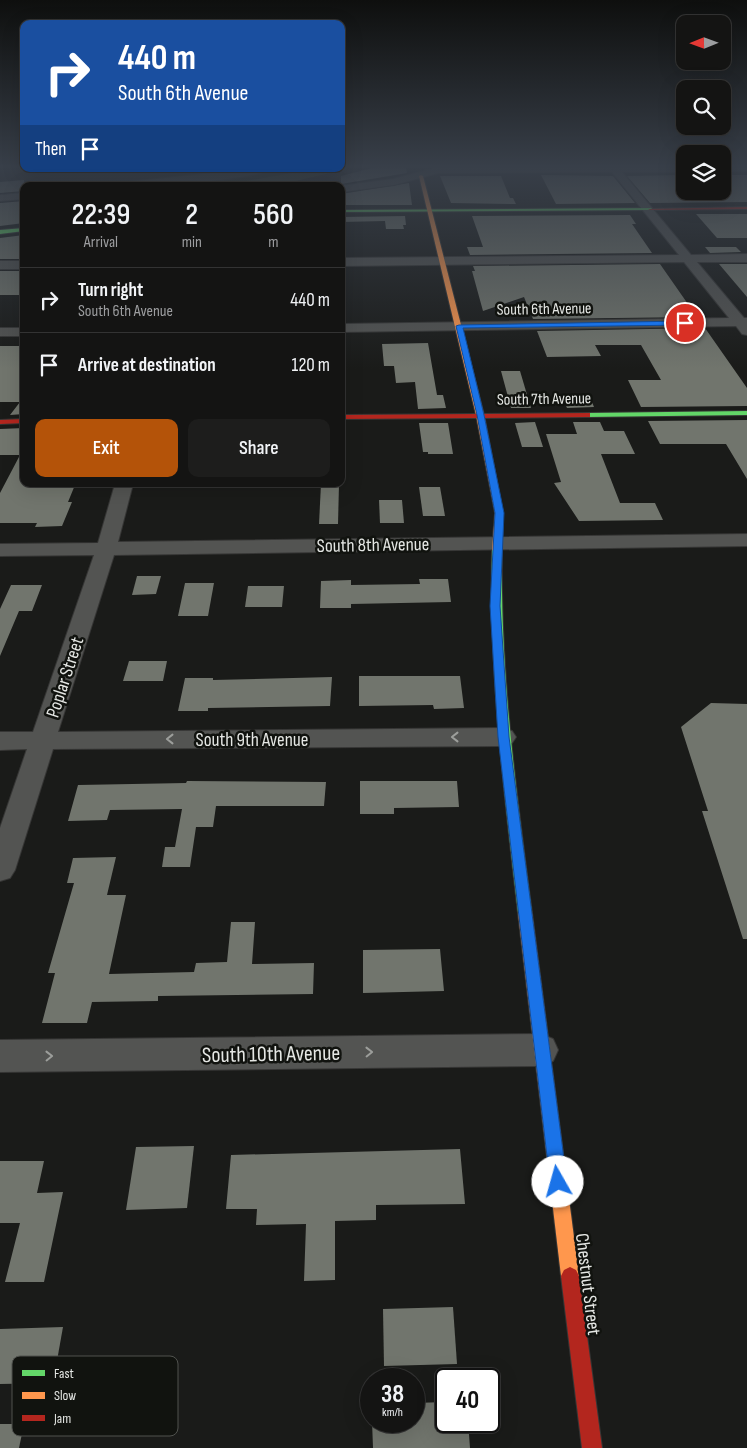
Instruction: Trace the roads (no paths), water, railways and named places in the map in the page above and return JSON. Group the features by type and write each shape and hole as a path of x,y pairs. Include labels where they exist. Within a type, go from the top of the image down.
{"street":[{"name":"Chestnut Street","path":"437,235 480,415 499,513 495,606 503,737 592,1448"},
{"path":"669,235 745,325"},
{"path":"345,262 747,258"},
{"path":"0,265 20,264"},
{"name":"South 6th Avenue","path":"345,328 745,325"},
{"path":"0,332 20,332"},
{"name":"South 7th Avenue","path":"345,417 747,413"},
{"path":"0,422 20,421"},
{"name":"Poplar Street","path":"0,870 106,548 123,487"},
{"name":"South 8th Avenue","path":"0,550 747,540"},
{"name":"South 9th Avenue","path":"0,741 503,737"},
{"name":"South 10th Avenue","path":"0,1056 541,1050"}]}
